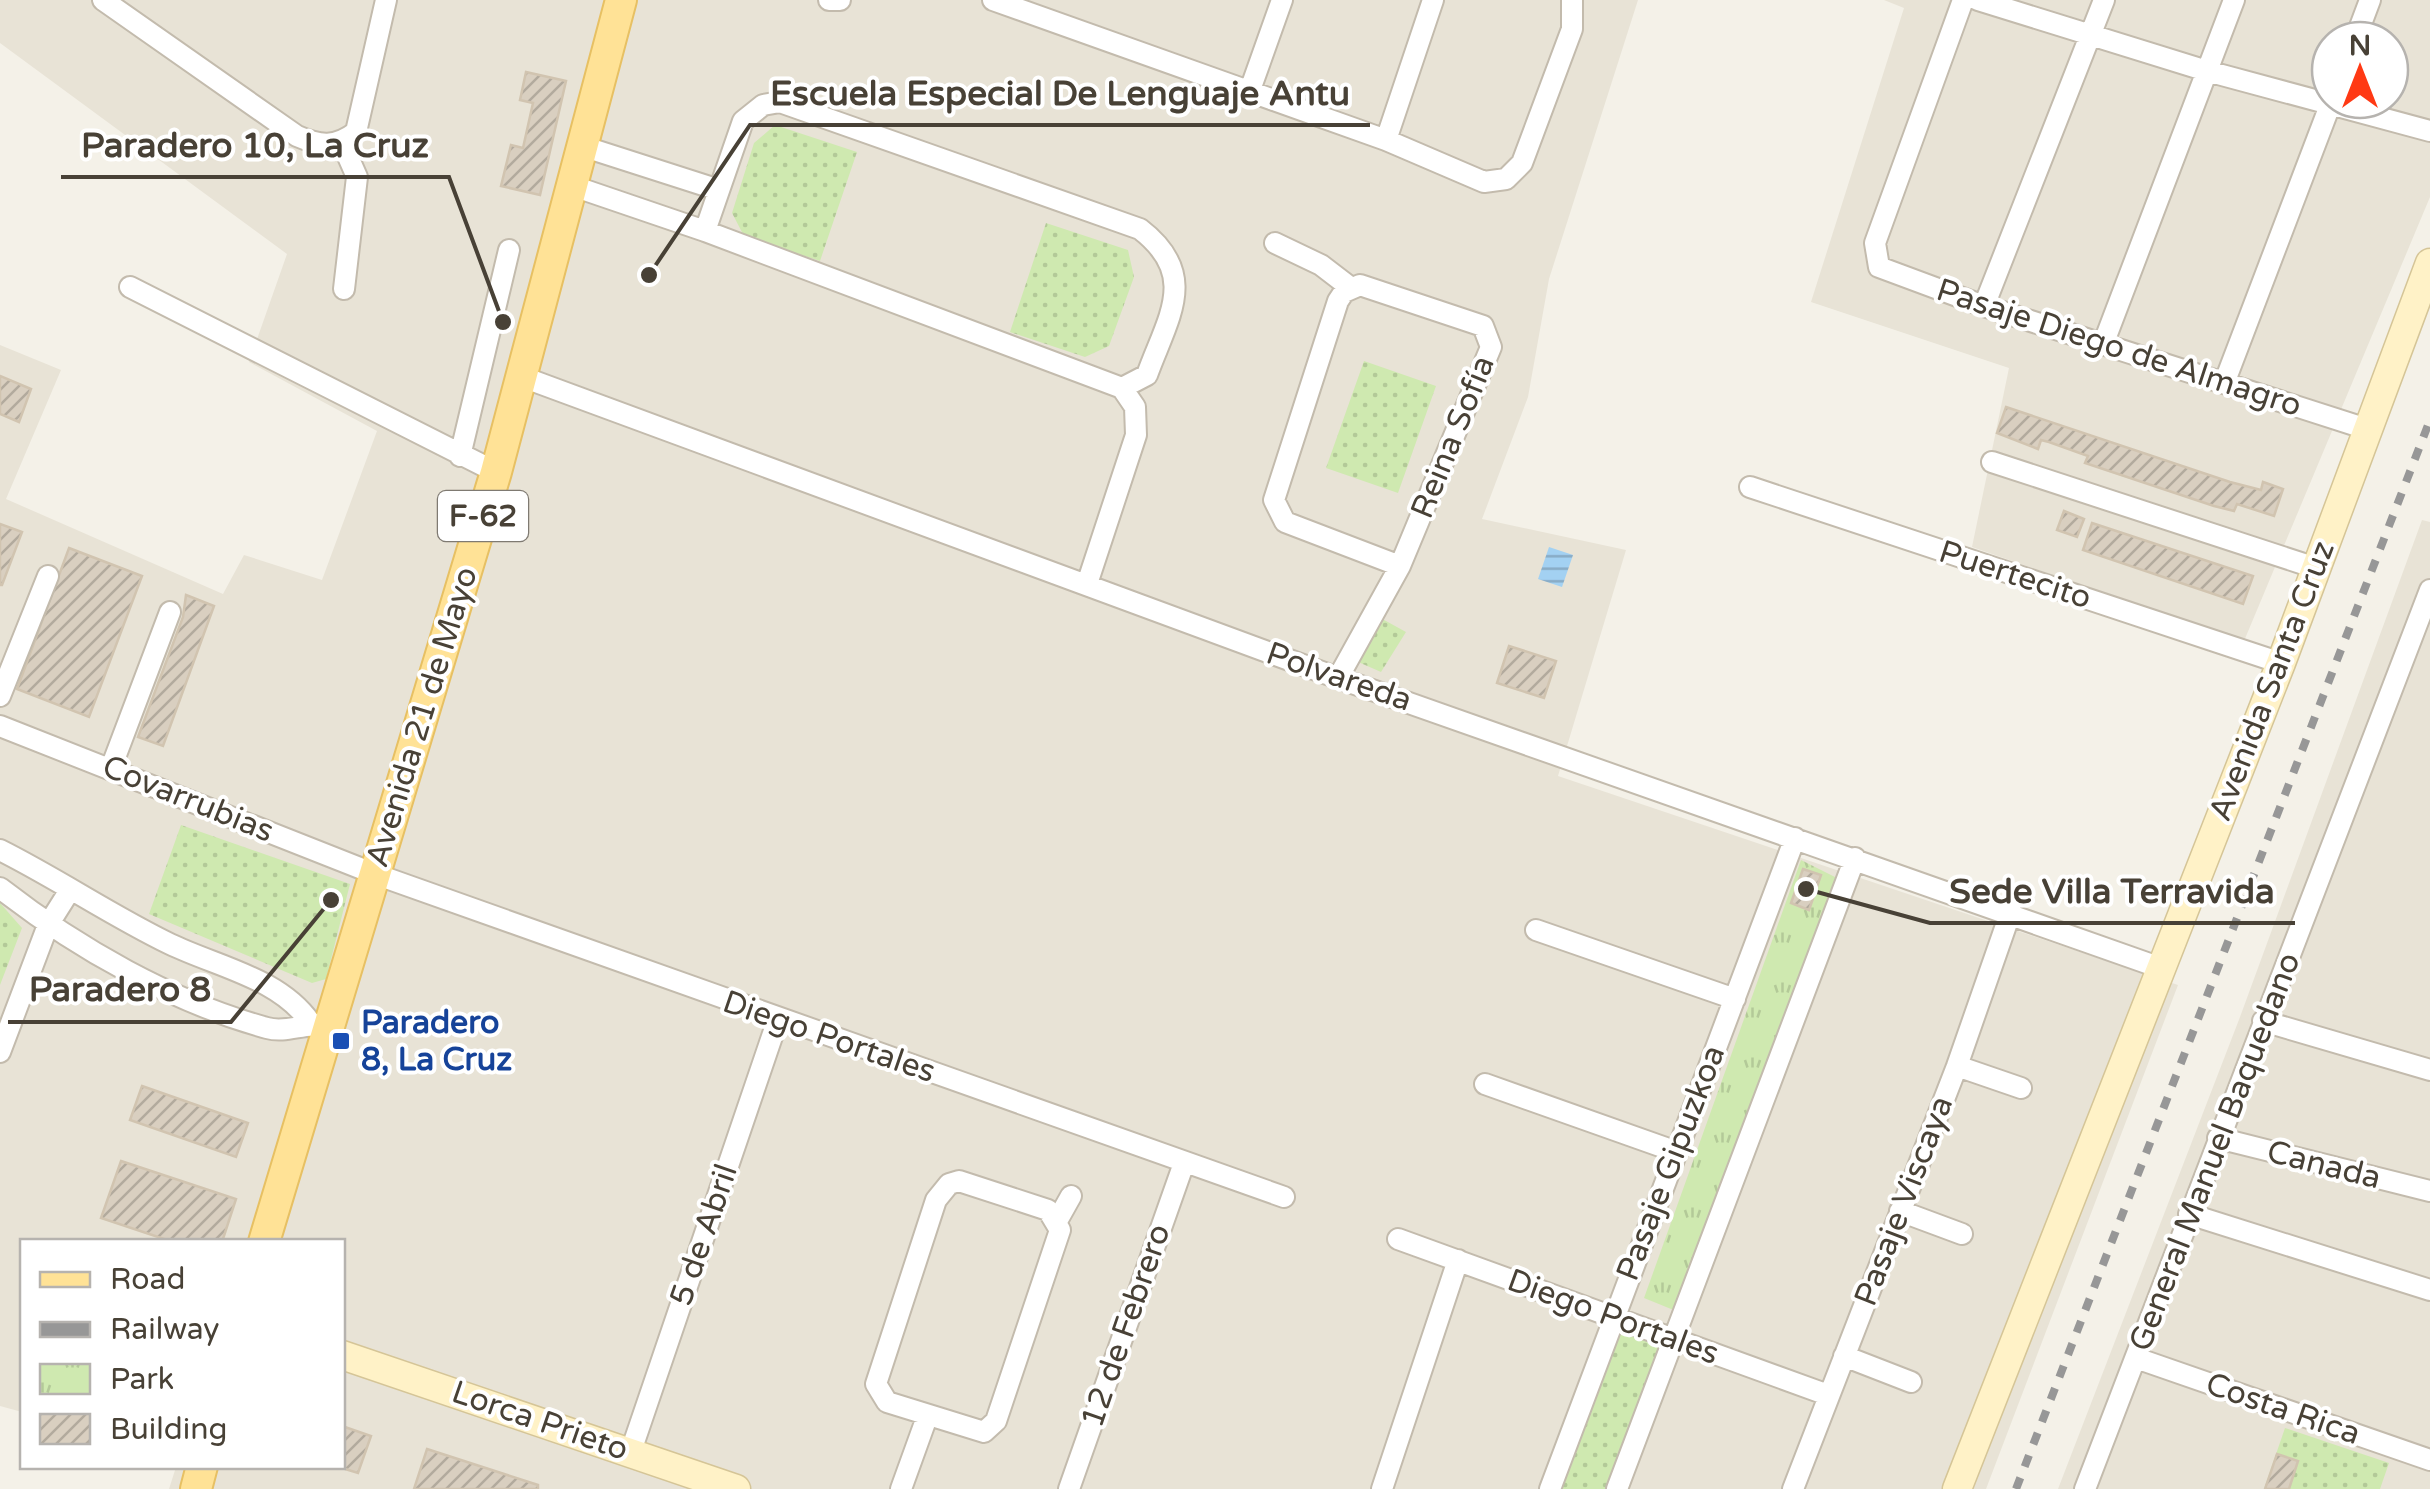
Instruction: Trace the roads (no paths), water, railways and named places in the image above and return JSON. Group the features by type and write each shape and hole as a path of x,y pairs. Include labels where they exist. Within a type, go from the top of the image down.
{"main road":[{"name":"Avenida 21 de Mayo","path":"319,1025 375,874 496,472 621,0"},
{"name":"Avenida Santa Cruz","path":"1957,1489 2281,663 2430,263"},
{"name":"F-62","path":"265,1239 319,1025"},
{"name":"Lorca Prieto","path":"345,1355 736,1489"}],"street":[{"path":"102,0 297,136 320,146 342,143 356,132 386,0"},
{"path":"829,0 840,0"},
{"path":"992,0 1386,140 1484,182 1506,179 1522,163 1572,29 1572,0"},
{"path":"1052,22 1060,0"},
{"path":"1250,90 1282,0"},
{"path":"1386,140 1433,0"},
{"name":"Pasaje Diego de Almagro","path":"1962,0 1875,243 1876,261 1886,272 2367,429"},
{"path":"1978,0 2207,71 2310,96"},
{"path":"1984,306 2104,0"},
{"path":"2104,342 2234,0"},
{"path":"705,231 742,121 763,105 794,103 1140,230 1169,257 1177,291 1147,376 1122,388"},
{"path":"2226,381 2324,120"},
{"path":"2392,120 2430,132"},
{"path":"342,143 357,177 344,288"},
{"path":"584,147 719,190"},
{"path":"573,186 705,231 1122,388 1135,407 1136,435 1088,584"},
{"name":"Reina Sofía","path":"1275,243 1309,258 1351,288 1370,286 1483,326 1490,339 1490,353 1400,566 1338,678"},
{"path":"460,456 510,250"},
{"path":"130,287 496,472"},
{"path":"1351,288 1338,301 1274,500 1285,522 1400,566"},
{"name":"Polvareda","path":"520,376 1338,678 2011,911 2161,968"},
{"path":"1992,462 2316,568"},
{"name":"Puertecito","path":"1750,487 2281,663"},
{"path":"0,696 48,576"},
{"name":"General Manuel Baquedano","path":"2085,1489 2430,590"},
{"path":"111,768 170,612"},
{"name":"Covarrubias","path":"0,726 375,874"},
{"name":"Pasaje Gipuzkoa","path":"1550,1489 1612,1315 1795,838"},
{"path":"0,850 170,944 281,992 319,1025"},
{"name":"Pasaje Gipuzkoa","path":"1616,1489 1855,858"},
{"name":"Diego Portales","path":"375,874 1284,1197"},
{"path":"0,888 48,925 180,994 271,1029 319,1025"},
{"path":"0,1052 48,925 70,890"},
{"name":"Pasaje Viscaya","path":"1793,1489 1957,1066 2011,911"},
{"path":"1536,930 1734,999"},
{"name":"5 de Abril","path":"630,1451 778,1019"},
{"path":"2263,1021 2430,1070"},
{"path":"1957,1066 2021,1088"},
{"path":"1484,1084 1677,1152"},
{"name":"Canada","path":"2218,1138 2430,1191"},
{"name":"12 de Febrero","path":"1069,1489 1184,1164"},
{"path":"1058,1220 1036,1204 968,1182 949,1184 940,1194 876,1384 887,1402 975,1433 992,1428 1059,1236 1058,1220 1071,1196"},
{"path":"1900,1211 1962,1234"},
{"path":"2189,1214 2430,1290"},
{"name":"Diego Portales","path":"1398,1240 1828,1395"},
{"path":"1382,1489 1458,1260"},
{"path":"1844,1356 1910,1382"},
{"name":"Costa Rica","path":"2136,1358 2430,1460"},
{"path":"901,1489 927,1416"}],"water":[{"path":"1549,547 1573,555 1562,587 1538,579"}],"railway":[{"path":"2016,1489 2430,420"}],"place":[{"name":"Escuela Especial De Lenguaje Antu","path":"649,275"},
{"name":"Paradero 10, La Cruz","path":"503,322"},
{"name":"Sede Villa Terravida","path":"1806,889"},
{"name":"Paradero 8","path":"331,900"},
{"name":"Paradero 8, La Cruz","path":"341,1041"}]}
